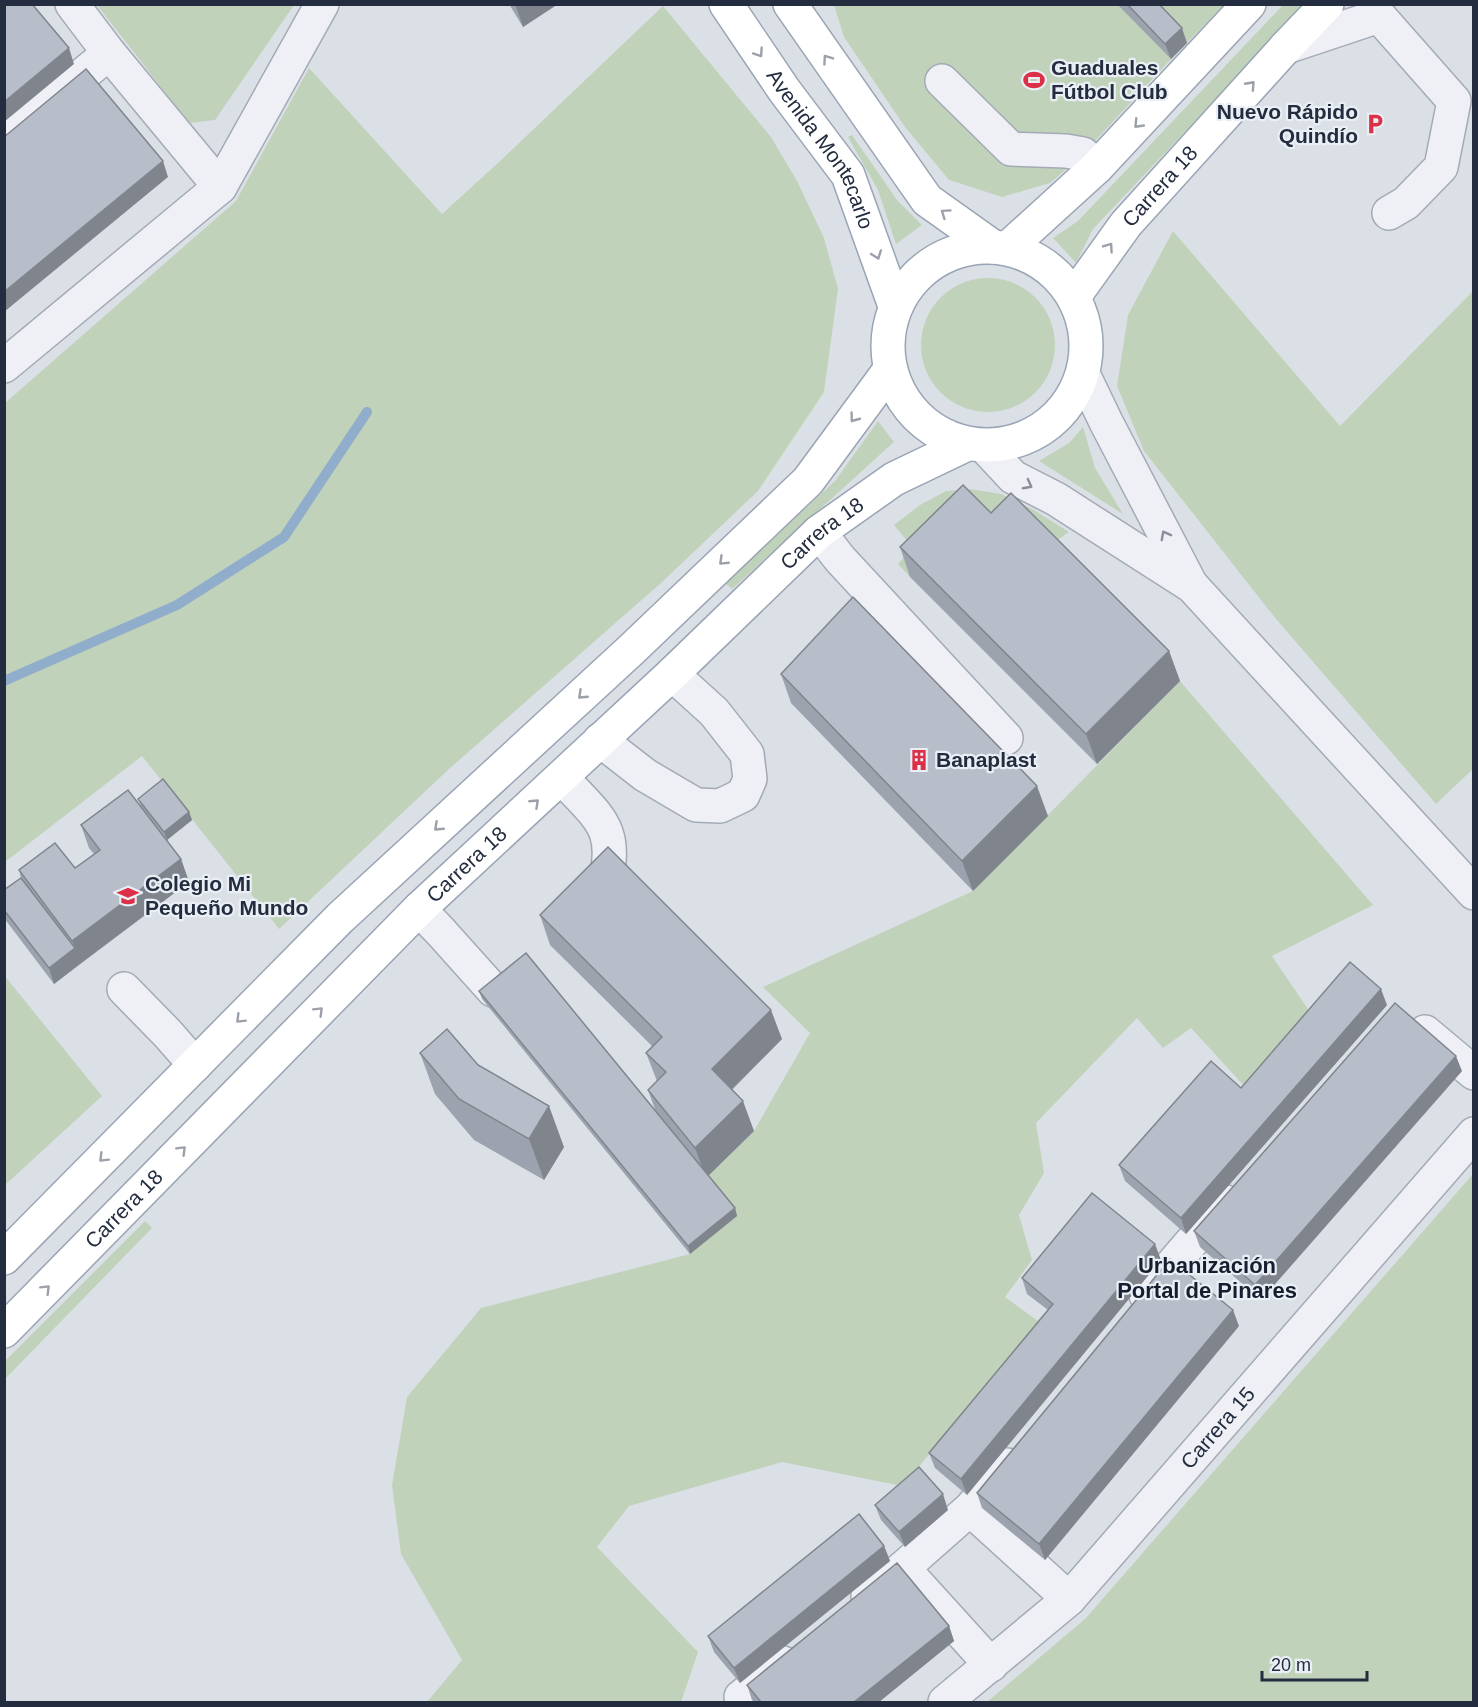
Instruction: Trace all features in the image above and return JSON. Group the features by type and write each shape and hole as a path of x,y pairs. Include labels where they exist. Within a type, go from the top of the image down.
{"main road":[{"name":"Avenida Montecarlo","path":"726,4 784,90 848,175 895,306"},
{"path":"790,4 927,200 1000,248 1038,260 1063,280 1075,295 1088,340 1083,374 1070,404 1046,427 1017,441 976,445 932,430 905,405 889,371 887,338 895,306 912,280 935,261 963,249 1000,248 1096,167 1249,4"},
{"name":"Carrera 18","path":"1075,295 1125,224 1327,4"},
{"path":"4,1258 340,918 631,650 808,481 889,371"},
{"name":"Carrera 18","path":"4,1331 419,909 562,778 819,532 894,479 976,445"}],"street":[{"path":"72,4 109,53 220,188"},
{"path":"4,366 220,188 322,4"},
{"path":"1286,47 1379,16 1454,101 1466,159"},
{"path":"4,140 109,53"},
{"path":"942,81 1011,149 1066,151 1083,154 1096,167"},
{"path":"1389,213 1406,203 1441,167 1454,101"},
{"path":"1083,374 1192,586"},
{"path":"976,445 1013,477 1056,499 1192,586 1473,892"},
{"path":"819,532 840,559 1006,738"},
{"path":"600,740 645,775 696,805 720,806 743,795 750,779 747,754 714,712 672,674"},
{"path":"562,778 597,815 607,833 610,853 609,871 603,892"},
{"path":"419,909 493,990"},
{"path":"124,989 195,1065"},
{"path":"1406,1016 1473,1073"},
{"name":"Carrera 15","path":"945,1702 1069,1599 1473,1134"},
{"path":"1128,1318 1180,1254 1242,1184"},
{"path":"849,1611 903,1568 970,1509 1023,1445"},
{"path":"970,1509 1069,1599"},
{"path":"903,1568 991,1665"},
{"path":"746,1702 741,1697 804,1647"}],"green space":[{"path":"97,5 294,5 215,120 189,123"},
{"name":"Guaduales Fútbol Club","path":"834,5 1224,5 1083,154 1064,171 1050,183 1002,197 949,180 905,127 844,37"},
{"path":"1283,5 1305,5 1093,229 1076,263 1053,238 1078,221"},
{"path":"663,6 771,137 797,181 824,238 838,289 824,392 758,491 661,583 449,769 279,929 142,756 5,862 5,403 236,201 309,68 442,214"},
{"path":"852,135 897,200 922,225 896,244 878,190 848,137"},
{"path":"1173,231 1340,426 1473,291 1473,769 1436,804 1276,619 1144,451 1117,386 1128,315"},
{"path":"988,278 1013,283 1035,298 1050,320 1055,345 1050,370 1035,392 1013,407 988,412 963,407 941,392 926,370 921,345 926,320 941,298 963,283"},
{"path":"878,421 894,442 732,589 725,583 835,481"},
{"path":"1083,427 1095,468 1123,514 1039,461 1069,443"},
{"path":"971,489 1001,494 1034,510 1069,532 1046,548 973,515 910,577 898,564 912,547 894,525 920,505 946,491"},
{"path":"1180,681 1373,905 1272,956 1310,1012 1246,1088 1191,1028 1163,1048 1137,1018 1036,1123 1044,1173 1019,1215 1032,1260 1005,1297 1042,1324 902,1486 782,1462 629,1506 597,1547 698,1652 681,1702 427,1702 462,1660 401,1554 392,1485 407,1397 481,1308 690,1254 737,1216 706,1178 754,1131 810,1033 763,987 973,891"},
{"path":"4,975 102,1096 5,1185 4,1185"},
{"path":"1473,1174 1473,1702 987,1702 1085,1619"},
{"path":"145,1221 152,1228 5,1379 5,1361"}],"building":[{"path":"4,4 32,4 69,48 4,102"},
{"path":"1127,4 1159,4 1182,28 1165,44"},
{"path":"86,69 163,161 4,292 4,137"},
{"path":"963,485 991,513 1011,493 1169,651 1086,734 900,547"},
{"name":"Banaplast","path":"853,597 1037,786 962,861 781,674"},
{"path":"163,779 189,812 164,832 138,799"},
{"path":"128,790 181,859 72,941 19,870 55,843 75,868 100,850 81,825"},
{"path":"608,847 771,1010 712,1069 743,1101 695,1148 648,1090 666,1072 646,1053 662,1037 540,915"},
{"path":"21,878 75,948 49,968 4,910 4,890"},
{"path":"526,953 735,1208 688,1246 479,991"},
{"path":"1350,962 1381,989 1181,1218 1119,1165 1211,1061 1241,1088"},
{"path":"1395,1003 1456,1056 1255,1285 1194,1231"},
{"path":"447,1029 478,1065 549,1106 529,1139 459,1099 420,1053"},
{"path":"1092,1193 1155,1244 961,1479 929,1453 1053,1304 1022,1278"},
{"path":"1170,1259 1233,1310 1039,1544 977,1493"},
{"path":"919,1467 943,1494 899,1532 875,1505"},
{"path":"859,1514 884,1546 734,1668 708,1636"},
{"path":"897,1563 949,1626 854,1702 761,1702 747,1685"}],"waterway":[{"path":"4,681 177,605 284,537 367,412"}],"place":[{"name":"Guaduales Fútbol Club","path":"1034,80"},
{"name":"Nuevo Rápido Quindío","path":"1375,124"},
{"name":"Banaplast","path":"919,760"},
{"name":"Colegio Mi Pequeño Mundo","path":"128,896"}],"district":[{"name":"Urbanización Portal de Pinares","path":"1207,1278"}]}
